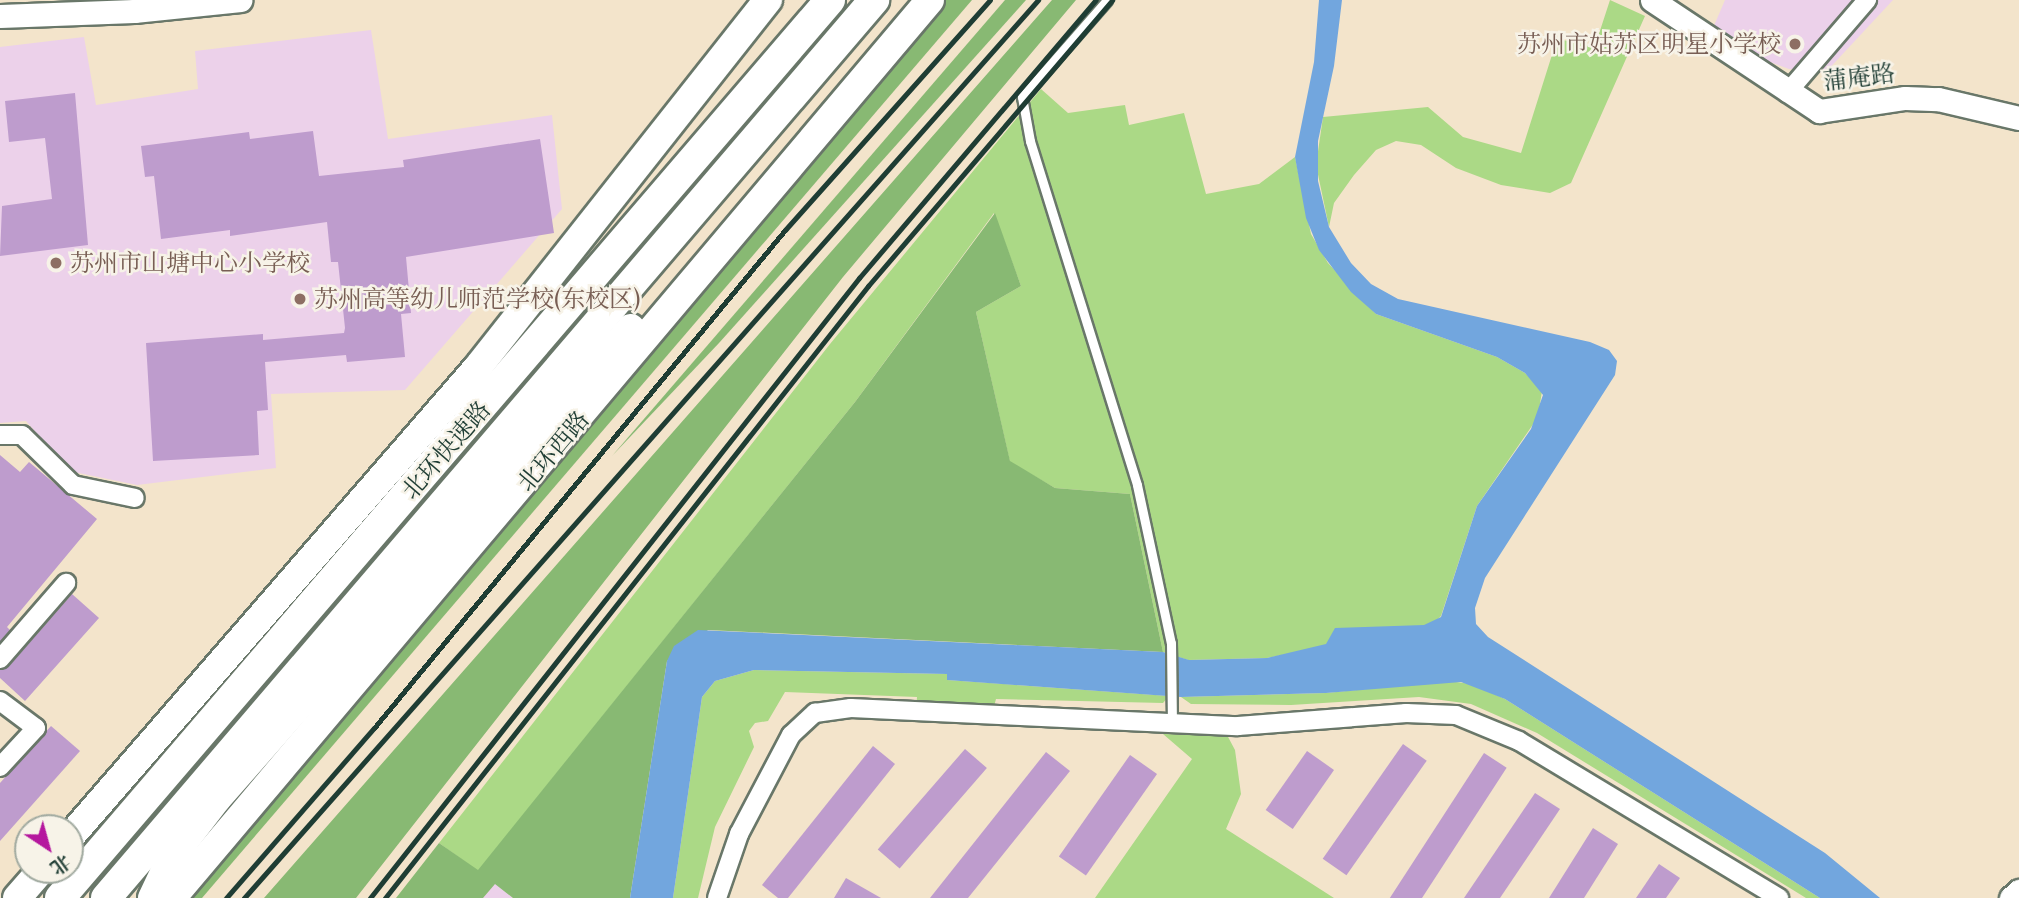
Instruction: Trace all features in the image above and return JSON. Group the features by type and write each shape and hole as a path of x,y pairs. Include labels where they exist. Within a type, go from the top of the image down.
{"highway":[{"path":"616,253 734,81 803,0"},
{"name":"北环快速路","path":"60,898 616,253 830,0"},
{"name":"北环快速路","path":"106,898 874,0"},
{"path":"816,69 891,0"}],"main road":[{"path":"84,821 478,367 768,0"},
{"name":"北环西路","path":"172,898 562,440 930,0"},
{"path":"152,898 170,860 208,809 686,264 870,69"},
{"path":"17,898 29,884"}],"street":[{"path":"0,16 134,11 240,0"},
{"name":"蒲庵路","path":"1651,0 1787,93 1819,111 1905,98 1938,99 2019,118"},
{"path":"1787,93 1867,0"},
{"path":"0,435 22,435 73,485 135,498"},
{"path":"0,659 66,583"},
{"path":"0,701 36,728 0,768"},
{"path":"717,898 727,860 761,789 796,727 816,713 851,708 1266,725 1406,713 1476,721 1519,741 1779,898"},
{"path":"2011,898 2019,891"}],"lane":[{"path":"1107,0 1022,97 1030,141 1137,485 1171,653 1172,723"}],"shaded area":[{"name":"苏州市姑苏区明星小学校","path":"1725,0 1893,0 1825,73 1789,69 1765,60 1713,28"},
{"name":"苏州高等幼儿师范学校(东校区)","path":"371,30 388,139 552,115 562,209 405,390 271,394 276,468 137,485 69,471 26,421 0,423 0,47 84,37 96,105 198,89 195,51"},
{"path":"495,883 513,898 483,898"}],"green space":[{"path":"940,0 972,0 202,898 182,898"},
{"path":"1005,0 1026,0 719,343 612,456"},
{"path":"1052,0 1076,0 843,277 356,898 264,898"},
{"path":"1610,0 1645,16 1571,183 1550,193 1501,185 1456,168 1421,145 1396,141 1376,150 1354,175 1334,203 1329,227 1316,165 1323,117 1428,107 1463,137 1521,153 1557,39 1595,46"},
{"path":"1041,89 1068,113 1125,105 1129,125 1184,113 1206,194 1259,184 1295,157 1311,234 1328,263 1376,314 1497,357 1525,373 1542,391 1538,417 1477,506 1441,616 1433,624 1267,658 1188,660 1163,652 1130,494 1055,488 1010,462 976,312 1021,286 994,213 855,402 478,871 439,843 830,344"},
{"path":"995,213 1021,286 976,312 1010,461 1055,488 1130,494 1163,652 708,630 667,661 630,898 513,898 495,884 483,898 396,898 439,843 478,870 855,402"},
{"path":"754,670 947,674 947,680 1169,696 1163,703 996,699 993,710 916,707 917,697 785,692 768,721 755,723 749,731 754,747 715,827 698,898 673,898 702,697 715,681"},
{"path":"1448,681 1472,684 1505,699 1820,898 1806,898 1537,733 1471,704 1419,697 1291,705 1191,704 1181,697 1326,693"},
{"path":"1163,734 1227,735 1235,750 1241,794 1226,829 1334,898 1095,898 1192,759"}],"water":[{"path":"1319,0 1342,0 1334,66 1318,141 1318,181 1329,227 1351,263 1371,284 1398,299 1590,342 1609,350 1617,361 1615,375 1485,578 1475,608 1476,624 1488,637 1825,853 1880,898 1820,898 1505,699 1461,682 1326,693 1181,697 947,680 947,674 754,670 715,681 702,697 673,898 630,898 667,661 674,646 698,630 1163,652 1189,660 1267,658 1326,644 1335,628 1424,625 1441,617 1477,506 1531,429 1543,395 1525,373 1497,357 1376,314 1351,292 1319,250 1306,218 1295,157 1314,62"}],"building":[{"path":"75,93 88,245 0,256 2,206 52,199 45,138 9,142 5,101"},
{"path":"313,131 319,176 404,167 403,160 540,139 554,233 406,257 411,313 401,314 405,357 347,362 346,355 265,362 268,410 257,411 259,455 153,461 146,343 263,334 263,340 344,333 345,328 338,262 331,262 327,222 230,236 230,230 161,239 154,176 145,177 141,146 249,132 250,139"},
{"path":"0,455 20,472 29,462 97,519 7,627 10,630 0,642"},
{"path":"72,594 99,618 25,701 0,678 0,670 9,666"},
{"path":"51,726 80,751 24,814 14,814 14,825 0,841 0,783"},
{"path":"1403,744 1427,761 1346,875 1323,859"},
{"path":"873,746 895,764 788,898 778,898 762,885"},
{"path":"965,749 987,768 900,868 878,849"},
{"path":"1307,751 1334,770 1293,829 1266,810"},
{"path":"1046,752 1070,771 968,898 930,898"},
{"path":"1484,753 1507,768 1422,898 1390,898"},
{"path":"1130,755 1157,774 1086,876 1059,857"},
{"path":"1535,793 1560,809 1500,898 1464,898"},
{"path":"1593,828 1618,844 1584,898 1549,898"},
{"path":"1659,864 1680,878 1666,898 1636,898"},
{"path":"846,878 881,898 834,898"}],"railway":[{"path":"226,898 374,728 785,230 990,0"},
{"path":"244,898 1038,0"},
{"path":"370,898 859,278 1096,0"},
{"path":"385,898 868,286 1112,0"}],"place":[{"name":"苏州市姑苏区明星小学校","path":"1795,44"},
{"name":"苏州市山塘中心小学校","path":"56,263"},
{"name":"苏州高等幼儿师范学校(东校区)","path":"300,299"}]}
